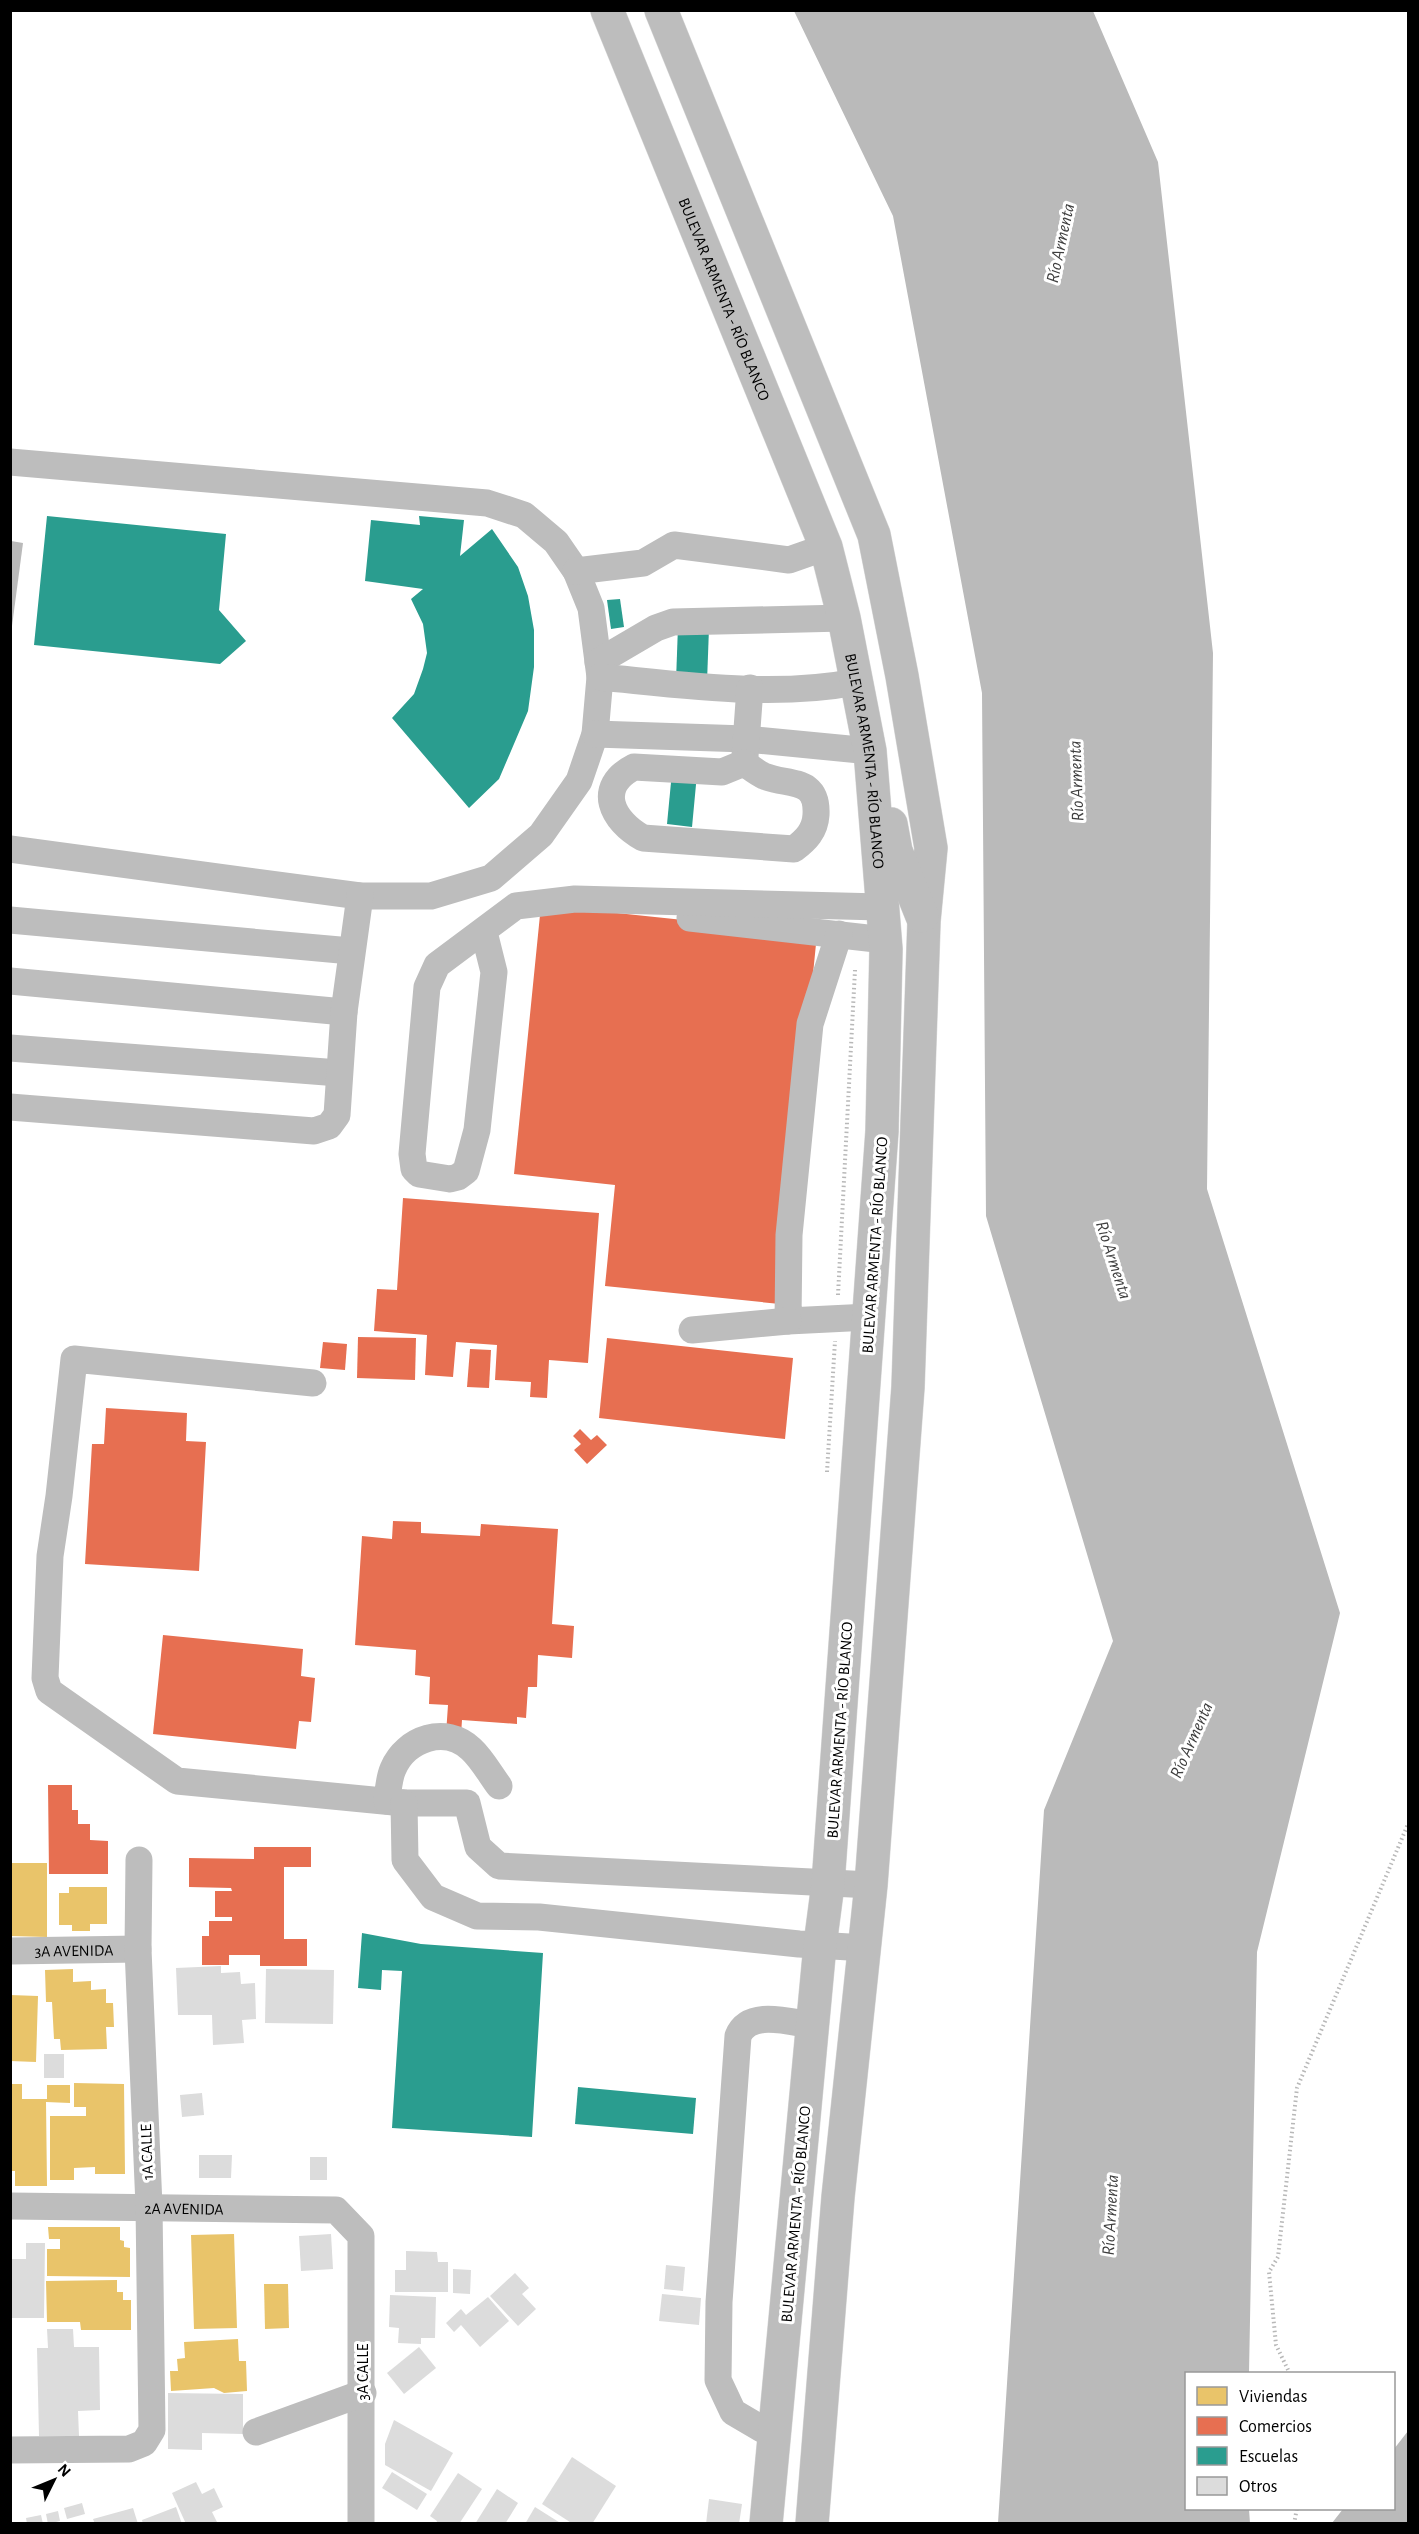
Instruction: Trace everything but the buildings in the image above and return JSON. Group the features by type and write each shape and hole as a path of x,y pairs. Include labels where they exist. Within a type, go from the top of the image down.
{"main road":[{"name":"BULEVAR ARMENTA - RÍO BLANCO","path":"607,10 826,547 844,618 870,751 881,907 860,937 882,1131 828,1884 812,2025 766,2523"},
{"path":"661,10 874,535 902,676 931,848 924,921 908,1387 866,1948 838,2197 812,2523"},
{"path":"850,650 864,664 896,852 924,921"},
{"path":"860,1439 874,1444 880,1474 867,1700 871,1726 882,1737"},
{"path":"812,2025 819,2028 826,2048 817,2187 822,2193 838,2197"}],"street":[{"path":"10,462 487,503 524,515 556,542 576,571 591,608 599,670 595,734 579,781 542,835 491,878 431,896 360,896 10,849"},
{"path":"576,571 643,563 674,545 789,560 826,547"},
{"path":"599,670 656,628 673,622 844,618"},
{"path":"599,670 750,688 817,690 856,682"},
{"path":"745,751 722,772 634,767 622,773 614,785 612,800 615,815 627,829 643,837 794,849 808,838 815,822 814,796 805,787 764,776 745,751 750,688"},
{"path":"595,734 745,751 870,751"},
{"path":"10,1107 314,1131 329,1126 337,1115 344,1012 360,896"},
{"path":"484,932 494,972 477,1130 466,1171 450,1179 419,1174 414,1169 412,1154 427,987 437,965 516,906 559,899 881,907"},
{"path":"559,899 573,907 860,937 810,1024 789,1235 788,1321"},
{"path":"10,920 351,951"},
{"path":"10,981 344,1012"},
{"path":"10,1048 339,1073"},
{"path":"692,1330 788,1321 869,1317"},
{"path":"312,1383 74,1359 61,1485 50,1556 45,1678 50,1691 177,1781 395,1802 467,1803 478,1847 499,1866 871,1885"},
{"path":"499,1786 470,1748 452,1737 437,1735 408,1749 396,1762 395,1802 405,1860 433,1897 477,1916 539,1917 866,1948"},
{"name":"1A CALLE","path":"10,2450 129,2449 144,2442 152,2430 148,2206 138,1949 139,1860"},
{"name":"3A AVENIDA","path":"10,1951 138,1949"},
{"path":"775,2428 762,2429 733,2412 718,2380 720,2290 738,2036 742,2026 752,2020 812,2025"},
{"name":"2A AVENIDA","path":"10,2206 336,2210 352,2223"},
{"name":"3A CALLE","path":"352,2223 361,2236 363,2393 359,2521"},
{"path":"256,2432 363,2393"}],"path":[{"path":"826,1484 860,937"},
{"path":"1290,2372 1276,2344 1269,2272 1278,2257 1297,2088 1408,1824"}],"water":[{"name":"Río Armenta","path":"794,11 1093,11 1158,162 1213,653 1207,1189 1340,1613 1257,1952 1249,2372 1185,2372 1185,2510 1249,2510 1250,2523 998,2523 1044,1810 1113,1641 986,1216 982,693 893,216"},
{"path":"11,541 23,543 12,626 10,626"},
{"path":"1408,2431 1408,2523 1332,2523 1342,2510 1395,2510 1395,2448"}]}
